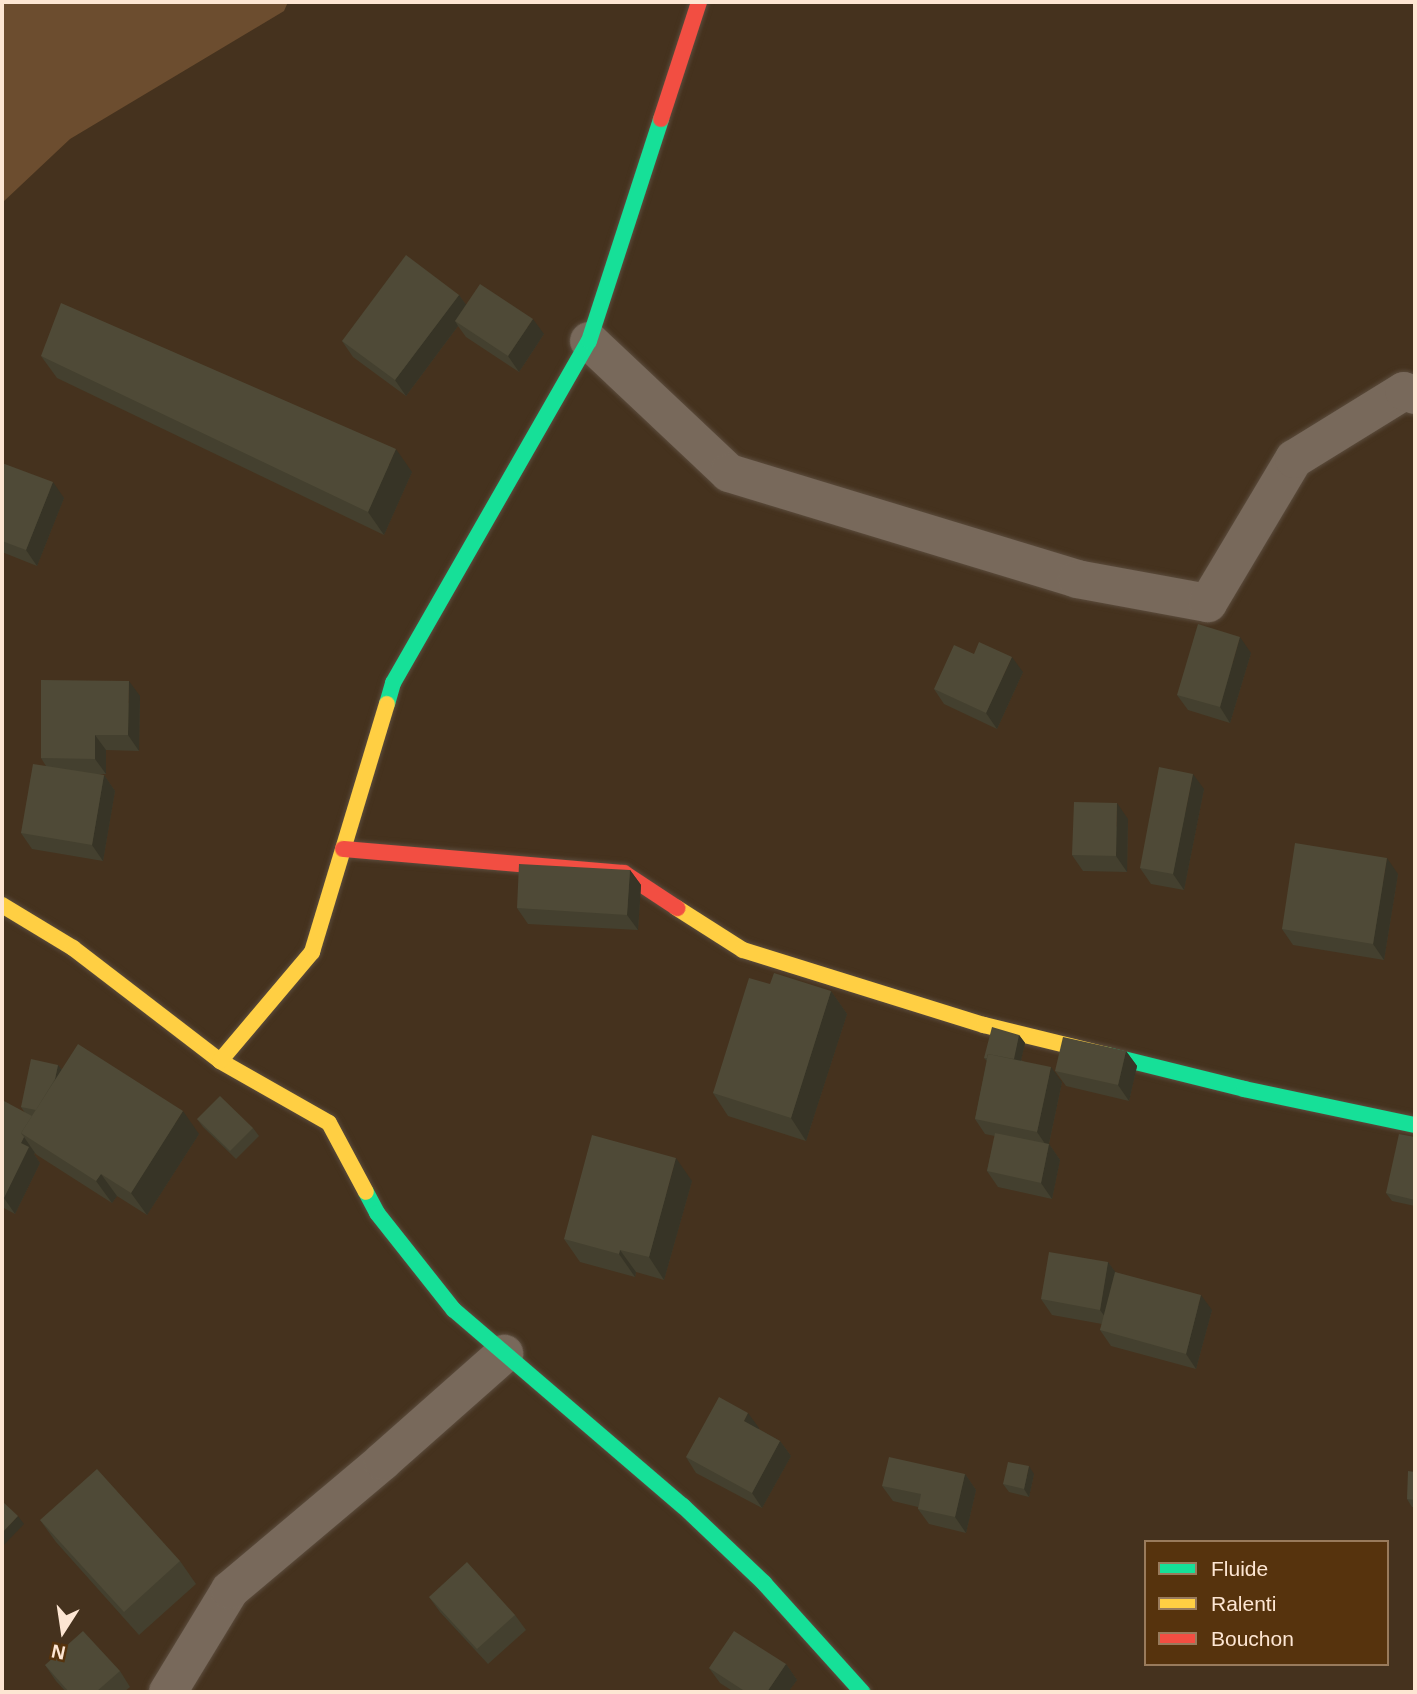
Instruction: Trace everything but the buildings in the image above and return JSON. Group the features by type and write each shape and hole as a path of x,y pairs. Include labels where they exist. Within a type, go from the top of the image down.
{"street":[{"path":"220,1061 312,952 393,683 589,341 699,2"},
{"path":"589,341 729,473 1077,579 1208,603 1294,459 1404,391 1415,394"},
{"path":"343,849 624,873 743,950 984,1025 1244,1088 1415,1125"},
{"path":"2,905 73,948 220,1061 329,1123 377,1213 454,1310 683,1506 764,1583 862,1692"},
{"path":"168,1692 230,1590 383,1461 504,1354"}],"shaded area":[{"path":"2,2 288,2 284,11 70,139 2,203"}],"traffic: fast":[{"path":"387,704 393,683 589,341 661,119"},
{"path":"1107,1055 1244,1089 1415,1125"},
{"path":"366,1192 377,1213 454,1310 683,1506 764,1583 862,1692"}],"traffic: slow":[{"path":"220,1061 312,952 387,704"},
{"path":"2,905 73,948 220,1061 329,1123 366,1192"},
{"path":"677,908 743,950 984,1025 1107,1055"}],"traffic: jam":[{"path":"661,119 699,2"},
{"path":"343,849 624,873 677,908"}]}
